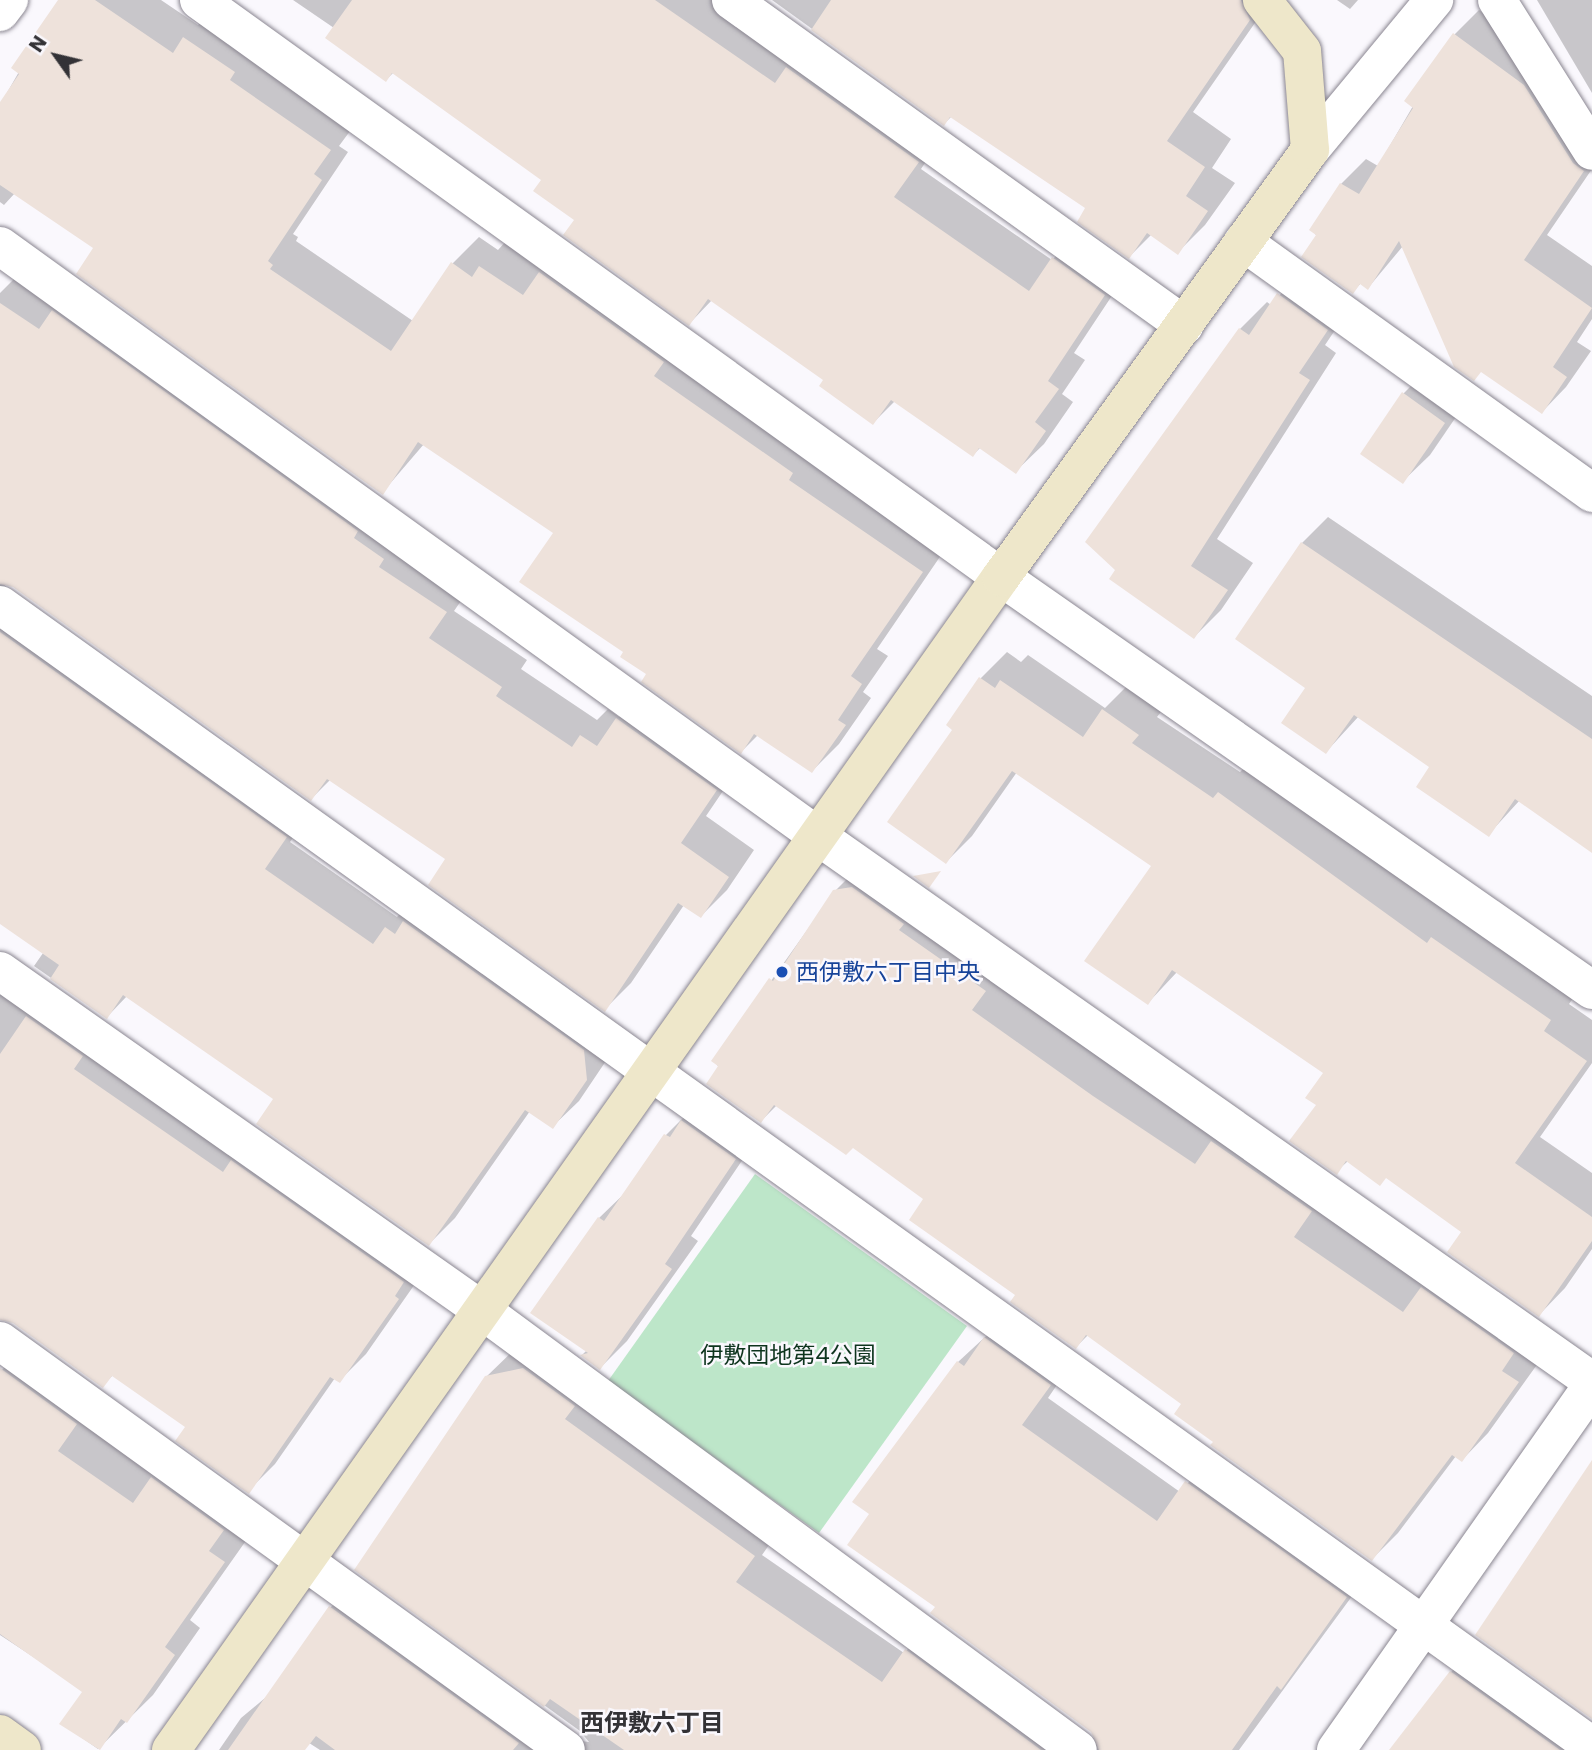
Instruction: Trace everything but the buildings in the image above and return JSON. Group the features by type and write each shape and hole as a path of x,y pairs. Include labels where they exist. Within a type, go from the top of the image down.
{"street":[{"path":"0,12 9,0"},
{"path":"199,0 1001,577 1592,990"},
{"path":"731,0 1184,325"},
{"path":"1262,0 1303,51 1310,150"},
{"path":"171,1750 652,1074 1001,577 1310,150 1434,0"},
{"path":"1497,0 1592,151"},
{"path":"1243,242 1592,493"},
{"path":"0,246 819,837 1592,1384 1336,1750"},
{"path":"0,605 1592,1746"},
{"path":"0,971 483,1311 1078,1750"},
{"path":"0,1341 566,1750"},
{"path":"0,1734 22,1750"}],"green space":[{"name":"伊敷団地第4公園","path":"755,1174 967,1326 819,1533 608,1381"}],"place":[{"name":"西伊敷六丁目中央","path":"782,972"}],"district":[{"name":"西伊敷六丁目","path":"652,1723"}]}
